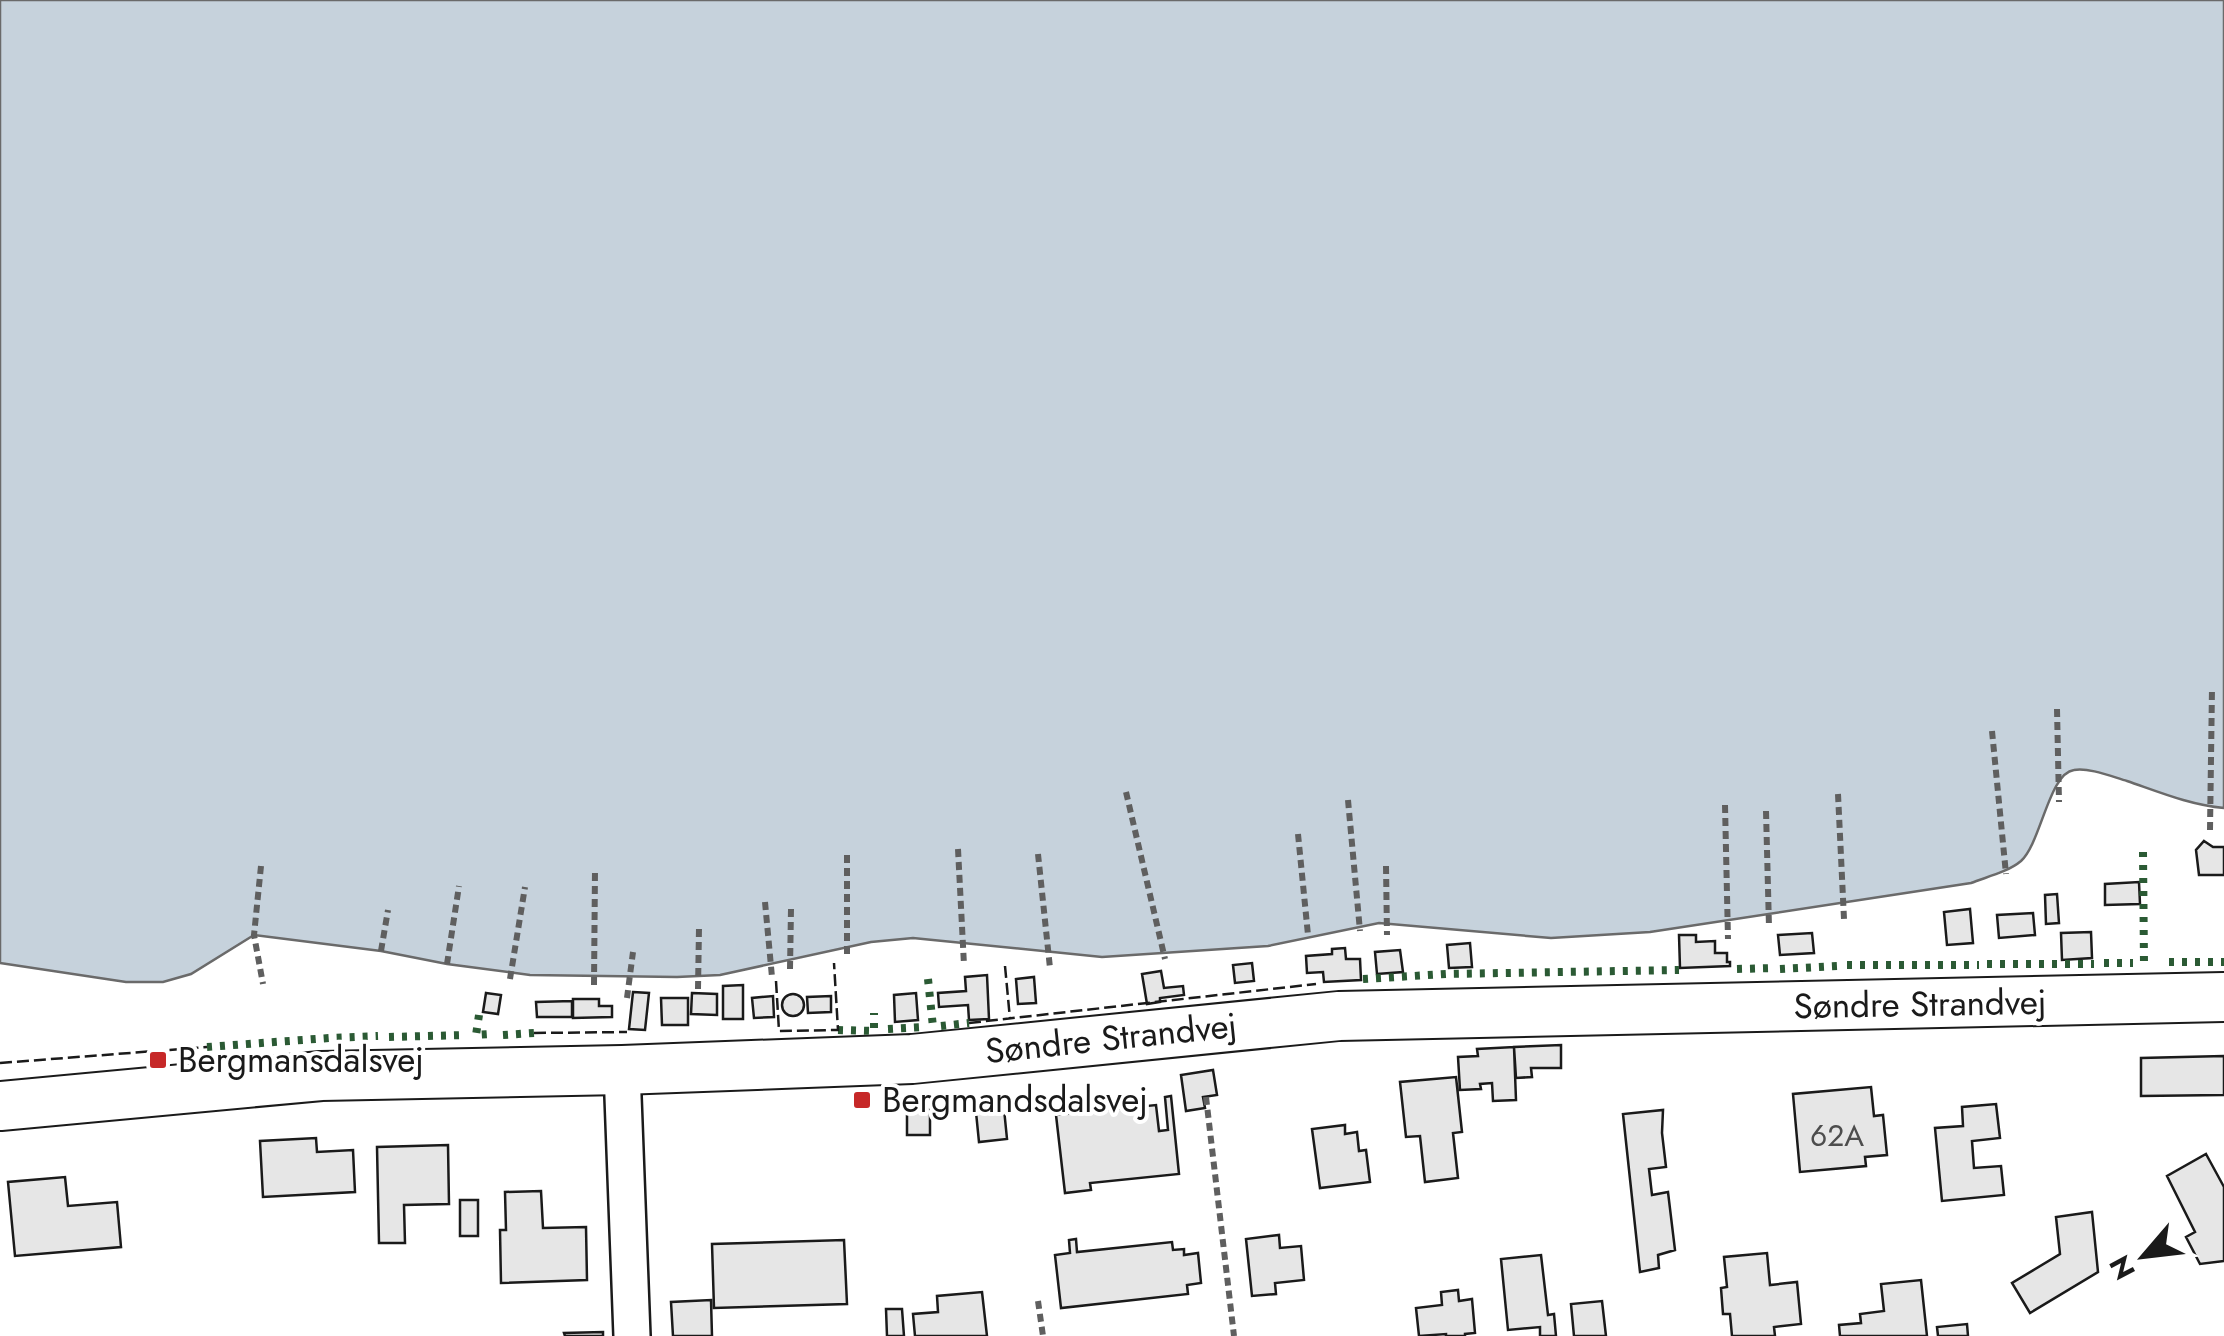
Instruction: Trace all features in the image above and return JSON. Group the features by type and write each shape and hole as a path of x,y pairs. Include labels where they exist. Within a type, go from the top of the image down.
{"main road":[{"name":"Søndre Strandvej","path":"0,1106 321,1076 622,1070 912,1058 1339,1016 2224,998"}],"street":[{"path":"622,1070 632,1336"}],"path":[{"path":"2210,830 2212,688"},
{"path":"2057,709 2059,802"},
{"path":"1992,732 2006,874"},
{"path":"1126,792 1164,958"},
{"path":"1838,794 1844,919"},
{"path":"1348,800 1360,931"},
{"path":"1725,805 1728,939"},
{"path":"1766,811 1769,927"},
{"path":"1298,834 1308,935"},
{"path":"958,849 964,965"},
{"path":"1038,854 1050,968"},
{"path":"847,855 847,955"},
{"path":"260,866 254,935 264,984"},
{"path":"1386,866 1386,935"},
{"path":"594,870 594,984"},
{"path":"446,964 459,886"},
{"path":"510,979 525,887"},
{"path":"764,902 772,977"},
{"path":"790,969 791,908"},
{"path":"381,951 388,910"},
{"path":"698,989 699,928"},
{"path":"627,998 633,952"},
{"path":"1206,1096 1234,1336"},
{"path":"1038,1301 1043,1336"}],"shaded area":[{"path":"0,0 2224,0 2224,808 2187,801 2101,773 2074,770 2058,783 2028,852 2016,865 1997,874 1971,883 1650,932 1551,938 1379,923 1268,946 1102,957 913,938 871,942 720,975 677,977 530,975 254,935 191,974 163,982 126,982 0,963"}],"building":[{"path":"2204,841 2213,847 2224,847 2224,875 2199,875 2196,850"},
{"path":"2139,882 2140,904 2105,905 2105,884"},
{"path":"2057,894 2059,923 2046,924 2045,895"},
{"path":"1970,909 1973,943 1947,945 1944,912"},
{"path":"2033,913 2035,935 1999,938 1997,915"},
{"path":"2091,932 2092,958 2062,960 2061,933"},
{"path":"1812,933 1814,953 1780,955 1778,935"},
{"path":"1679,935 1696,935 1696,942 1715,941 1715,953 1727,953 1730,966 1680,968"},
{"path":"1470,943 1472,967 1449,968 1447,945"},
{"path":"1345,948 1346,959 1360,959 1361,980 1324,982 1323,972 1307,973 1306,956 1332,954 1332,949"},
{"path":"1400,950 1403,972 1377,974 1375,952"},
{"path":"1252,963 1254,981 1235,983 1233,965"},
{"path":"1161,971 1164,988 1183,986 1184,995 1147,1004 1142,974"},
{"path":"987,975 989,1019 969,1020 968,1005 939,1007 938,993 966,991 965,977"},
{"path":"1034,977 1036,1003 1018,1004 1016,979"},
{"path":"743,985 743,1019 723,1019 723,986"},
{"path":"633,992 649,993 645,1030 629,1029"},
{"path":"486,993 501,995 498,1014 483,1012"},
{"path":"692,993 717,994 717,1015 691,1014"},
{"path":"916,993 918,1020 895,1022 894,995"},
{"path":"793,994 801,997 801,1013 793,1016 785,1013 782,1005 785,997"},
{"path":"773,996 774,1017 754,1018 752,998"},
{"path":"831,996 831,1012 808,1013 807,997"},
{"path":"661,998 688,998 688,1025 662,1025"},
{"path":"573,999 599,999 599,1006 612,1006 612,1017 573,1018"},
{"path":"572,1001 572,1017 537,1017 536,1002"},
{"path":"1561,1045 1561,1068 1531,1068 1532,1077 1516,1078 1514,1047"},
{"path":"1514,1047 1516,1100 1493,1101 1492,1083 1480,1084 1481,1089 1460,1090 1458,1057 1478,1056 1477,1049"},
{"path":"2224,1056 2224,1095 2141,1096 2141,1058"},
{"path":"1213,1070 1217,1095 1203,1097 1205,1108 1186,1111 1181,1075"},
{"path":"1456,1077 1462,1132 1453,1133 1458,1178 1425,1182 1420,1136 1406,1137 1400,1082"},
{"path":"1871,1087 1874,1116 1883,1115 1887,1155 1865,1157 1866,1166 1800,1172 1793,1094"},
{"path":"1171,1096 1179,1174 1090,1183 1091,1190 1065,1193 1056,1115 1156,1105 1159,1131 1168,1130 1165,1097"},
{"path":"1003,1099 1007,1139 979,1142 975,1102"},
{"path":"1996,1104 2000,1138 1972,1141 1974,1168 2001,1166 2004,1195 1942,1201 1935,1128 1963,1126 1962,1107"},
{"path":"907,1109 930,1109 930,1135 907,1135"},
{"path":"1663,1110 1666,1167 1649,1169 1652,1195 1668,1192 1675,1250 1658,1255 1659,1268 1640,1272 1623,1114"},
{"path":"1345,1125 1345,1134 1357,1132 1359,1151 1366,1150 1370,1182 1320,1188 1312,1129"},
{"path":"316,1138 317,1152 353,1150 355,1192 263,1197 260,1141"},
{"path":"448,1145 449,1204 404,1205 405,1243 379,1243 377,1147"},
{"path":"2206,1154 2224,1187 2224,1261 2200,1264 2186,1237 2195,1232 2167,1176"},
{"path":"65,1177 68,1206 117,1202 121,1247 15,1256 8,1182"},
{"path":"541,1191 543,1228 586,1227 587,1280 501,1283 500,1230 506,1230 505,1192"},
{"path":"460,1200 478,1200 478,1236 460,1236"},
{"path":"2092,1212 2098,1272 2030,1313 2012,1283 2060,1254 2056,1217"},
{"path":"1279,1235 1280,1248 1301,1246 1304,1280 1275,1283 1276,1294 1252,1296 1246,1239"},
{"path":"1076,1239 1077,1252 1172,1242 1173,1250 1184,1249 1184,1255 1198,1253 1201,1283 1187,1285 1188,1294 1061,1308 1055,1255 1070,1253 1069,1240"},
{"path":"844,1240 847,1304 714,1308 712,1244"},
{"path":"1767,1253 1770,1285 1797,1282 1801,1324 1774,1327 1775,1336 1732,1336 1730,1314 1723,1314 1721,1288 1727,1287 1724,1257"},
{"path":"1541,1255 1548,1315 1554,1314 1556,1336 1540,1336 1540,1327 1508,1330 1501,1259"},
{"path":"1921,1280 1927,1336 1840,1336 1839,1325 1861,1323 1860,1314 1884,1311 1881,1284"},
{"path":"1458,1290 1459,1301 1472,1299 1475,1333 1419,1336 1416,1308 1442,1305 1441,1292"},
{"path":"982,1292 987,1336 915,1336 913,1314 938,1312 937,1296"},
{"path":"711,1300 712,1336 673,1336 671,1302"},
{"path":"1602,1301 1606,1336 1574,1336 1571,1304"},
{"path":"886,1309 902,1309 904,1336 887,1336"},
{"path":"1967,1324 1968,1336 1938,1336 1937,1327"},
{"path":"603,1332 603,1336 564,1333"}],"hedge":[{"path":"2143,852 2144,964"},
{"path":"2169,962 2224,962"},
{"path":"2104,963 2133,963"},
{"path":"1987,964 2094,964"},
{"path":"1847,965 1979,965"},
{"path":"1780,969 1839,966"},
{"path":"1737,969 1773,968"},
{"path":"1363,979 1679,970"},
{"path":"928,979 933,1027"},
{"path":"838,1030 874,1031 874,1013"},
{"path":"479,1015 476,1035 491,1034"},
{"path":"941,1026 969,1023"},
{"path":"888,1029 925,1027"},
{"path":"503,1035 534,1033"},
{"path":"389,1037 465,1035"},
{"path":"207,1047 378,1036"}],"fence":[{"path":"776,981 779,1031 838,1030 834,963"},
{"path":"1005,966 1010,1019"},
{"path":"969,1023 1316,984"},
{"path":"534,1033 627,1032"},
{"path":"0,1063 207,1047"}],"place":[{"name":"Bergmansdalsvej","path":"158,1060"},
{"name":"Bergmandsdalsvej","path":"862,1100"}]}
